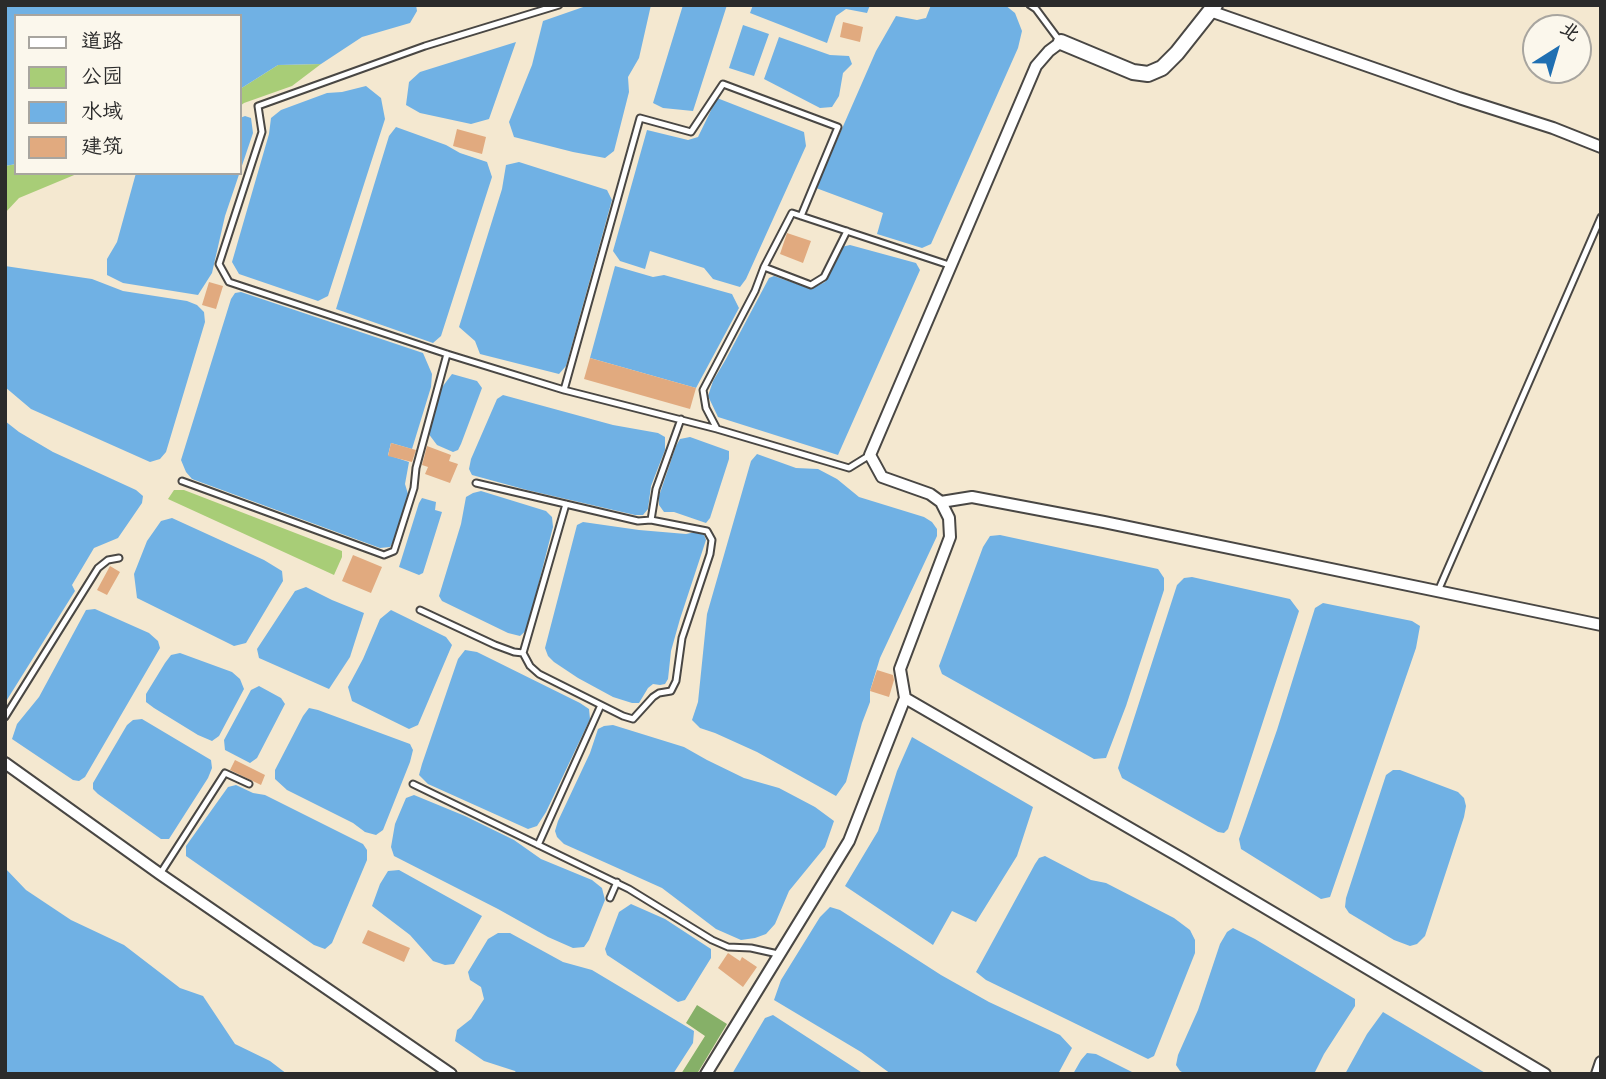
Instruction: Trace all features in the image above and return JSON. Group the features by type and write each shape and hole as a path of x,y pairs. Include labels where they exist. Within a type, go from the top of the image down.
{"street":[{"path":"706,1074 849,841 905,698 900,669 950,537 949,518 942,502 930,494 882,477 870,455 1036,66 1049,51 1061,42 1133,72 1149,74 1162,68 1177,53 1213,8 1601,147"},
{"path":"942,502 972,497 1117,524 1601,625"},
{"path":"905,698 1545,1074"},
{"path":"5,762 160,874 451,1074"},
{"path":"1597,1074 1601,1062"}],"lane":[{"path":"559,5 425,46 258,106 262,132 219,264 229,282 564,390 681,419 849,468 870,455"},
{"path":"1030,5 1061,42"},
{"path":"564,390 640,118 691,132 723,83 838,127 800,216"},
{"path":"717,429 706,408 703,390 792,213 952,266"},
{"path":"1438,591 1601,216"},
{"path":"764,267 811,285 824,277 847,231"},
{"path":"182,481 384,555 394,551 414,488 416,468 447,354"},
{"path":"651,520 656,489 681,419"},
{"path":"476,483 566,504 638,521 651,520 707,531 712,540 710,554 682,638 676,681 671,691 653,697 633,719 539,674 530,666 523,653 566,504"},
{"path":"5,717 98,568 108,559 119,558"},
{"path":"420,610 495,645 523,653"},
{"path":"538,845 601,705"},
{"path":"160,874 225,773 249,784"},
{"path":"412,784 617,882 712,940 728,947 751,948 779,954"},
{"path":"610,898 617,882"}],"green space":[{"path":"321,64 292,86 242,104 242,88 278,65"},
{"path":"14,164 14,175 74,175 19,198 5,213 5,166"},
{"path":"174,490 184,490 342,551 334,575 168,499"},
{"path":"697,1005 727,1024 697,1074 681,1074 705,1036 686,1023"}],"water":[{"path":"5,5 416,5 417,11 410,23 362,37 321,64 278,65 242,88 242,14 14,14 14,164 5,166"},
{"path":"589,5 651,5 639,58 628,77 629,92 614,151 605,158 514,137 509,122 532,65 543,21"},
{"path":"683,5 727,5 693,111 663,108 653,103"},
{"path":"753,5 870,5 867,13 846,9 836,16 827,43 750,13"},
{"path":"931,5 1005,5 1015,13 1022,31 1018,48 931,244 922,248 877,234 883,213 816,188 876,51 896,16 917,20 926,18"},
{"path":"743,25 769,34 754,76 729,68"},
{"path":"779,37 830,55 849,56 852,64 843,73 839,96 832,107 820,108 764,79"},
{"path":"516,42 489,119 471,124 420,113 406,105 409,82 420,72"},
{"path":"366,86 381,98 385,119 328,296 318,301 239,274 232,262 269,134 271,118 281,110 327,93"},
{"path":"717,98 804,132 806,146 740,287 713,279 704,268 650,251 645,269 620,261 613,251 647,130 688,140 698,137"},
{"path":"242,117 251,118 253,133 242,166"},
{"path":"396,127 487,162 492,177 441,336 433,343 336,309 389,136"},
{"path":"519,162 607,190 612,200 566,366 559,374 480,354 475,341 459,327 502,189 506,165"},
{"path":"135,175 239,175 225,216 212,273 198,295 123,283 107,275 107,259 117,242"},
{"path":"850,245 916,263 920,270 838,455 718,417 708,396 713,381 769,278 774,276 811,289 825,282 841,247"},
{"path":"5,266 92,279 123,291 187,301 204,312 205,322 166,452 160,459 150,462 31,409 5,387"},
{"path":"615,266 653,277 664,275 732,294 739,308 696,388 590,358"},
{"path":"241,292 423,353 432,374 431,387 412,449 391,443 388,455 409,462 405,484 408,494 390,547 380,548 192,479 186,472 181,460 231,299 235,293"},
{"path":"452,374 477,381 482,388 461,444 458,450 453,452 437,445 428,433 440,390"},
{"path":"503,395 613,425 658,433 665,437 665,450 651,486 648,509 643,515 635,515 472,475 469,469 471,459 497,399"},
{"path":"5,421 53,452 136,490 143,496 142,503 118,538 94,548 72,585 75,591 5,703"},
{"path":"690,437 729,451 729,459 706,523 674,512 664,512 659,505 659,496 676,446 680,439"},
{"path":"757,454 796,468 818,469 837,479 859,497 924,517 937,529 937,536 880,658 846,782 836,796 757,752 700,728 692,720 698,702 707,614 751,461"},
{"path":"481,491 546,511 552,517 553,527 529,628 520,636 508,633 442,601 439,596 461,524 466,497"},
{"path":"422,498 436,502 435,510 442,512 423,573 419,575 399,567"},
{"path":"172,518 282,571 283,581 246,643 234,646 137,598 134,574 147,541 161,521"},
{"path":"583,522 639,530 686,534 696,532 704,535 706,540 671,651 668,679 665,684 653,684 648,688 639,703 613,697 578,678 554,662 545,648 577,525"},
{"path":"1000,535 1158,569 1164,578 1164,590 1106,758 1094,759 942,674 939,666 983,547 990,536"},
{"path":"1192,577 1290,599 1299,611 1228,829 1224,833 1122,778 1118,768 1177,585 1184,578"},
{"path":"306,587 364,613 350,657 329,689 259,658 257,649 295,591"},
{"path":"1323,603 1412,621 1420,626 1416,648 1330,897 1321,899 1241,849 1239,839 1315,608"},
{"path":"95,609 149,633 158,641 160,648 85,777 79,781 73,780 12,739 17,724 39,697 86,610"},
{"path":"391,610 446,637 452,645 418,725 409,729 352,701 348,687 380,619"},
{"path":"465,650 477,652 589,709 590,719 537,826 528,829 428,784 419,775 458,659"},
{"path":"180,653 232,672 240,679 244,689 219,736 212,741 146,702 146,694 165,663 171,655"},
{"path":"259,686 281,698 285,704 257,758 250,763 225,750 224,740 251,690"},
{"path":"309,708 410,744 413,750 410,762 383,830 376,835 365,832 353,823 287,790 275,779 275,770"},
{"path":"142,719 211,760 212,768 208,778 169,839 161,839 93,789 93,783 127,725 133,720"},
{"path":"613,725 684,747 744,778 779,788 815,807 834,821 825,847 789,891 775,924 766,934 741,940 716,929 662,888 564,844 557,837 555,831 558,821 590,753 598,729"},
{"path":"912,737 1033,807 1017,856 976,922 952,911 933,945 845,886 878,831 897,771"},
{"path":"1393,770 1400,770 1458,792 1464,798 1466,806 1425,936 1417,944 1410,946 1394,940 1349,913 1345,907 1386,775"},
{"path":"236,785 265,795 363,844 367,850 367,860 332,943 325,949 314,945 186,856 186,846 228,787"},
{"path":"414,795 514,840 541,859 592,880 602,888 605,900 584,947 573,948 548,937 394,856 391,847 395,824 406,798"},
{"path":"1045,856 1091,880 1106,883 1174,918 1190,930 1195,940 1195,953 1154,1056 1148,1059 986,980 976,972 1035,864 1039,858"},
{"path":"5,868 26,890 71,920 124,945 180,988 203,996 235,1044 270,1061 287,1074 5,1074"},
{"path":"399,870 482,916 454,964 445,965 433,961 410,935 372,906 388,871"},
{"path":"631,904 665,919 711,949 711,958 685,1000 678,1002 607,955 605,949 619,912"},
{"path":"830,907 840,910 941,975 989,1002 1060,1035 1072,1048 1058,1074 891,1074 861,1052 774,1000 781,980 820,917"},
{"path":"1233,928 1355,999 1355,1006 1314,1074 1186,1074 1176,1065 1220,944 1227,932"},
{"path":"498,933 510,933 563,962 592,970 694,1031 693,1043 673,1074 517,1074 484,1061 455,1041 457,1030 471,1019 484,999 481,987 470,980 468,972 488,939"},
{"path":"1383,1012 1487,1074 1345,1074 1367,1034"},
{"path":"773,1015 864,1074 732,1074 765,1018"},
{"path":"1087,1053 1096,1054 1136,1074 1073,1074"}],"building":[{"path":"843,22 863,27 860,42 840,37"},
{"path":"457,129 486,137 482,154 453,146"},
{"path":"787,233 811,241 803,263 780,254"},
{"path":"209,282 223,286 216,309 202,305"},
{"path":"590,358 696,388 690,409 584,379"},
{"path":"391,443 416,450 412,462 388,456"},
{"path":"427,446 451,455 449,461 458,464 450,483 425,474 428,467 422,465"},
{"path":"353,555 382,567 371,593 342,581"},
{"path":"110,566 120,572 107,595 97,590"},
{"path":"877,670 893,675 889,697 870,691"},
{"path":"235,760 265,775 261,785 230,770"},
{"path":"368,930 410,948 404,962 362,943"},
{"path":"728,953 740,961 742,957 757,967 743,987 718,968"}]}
